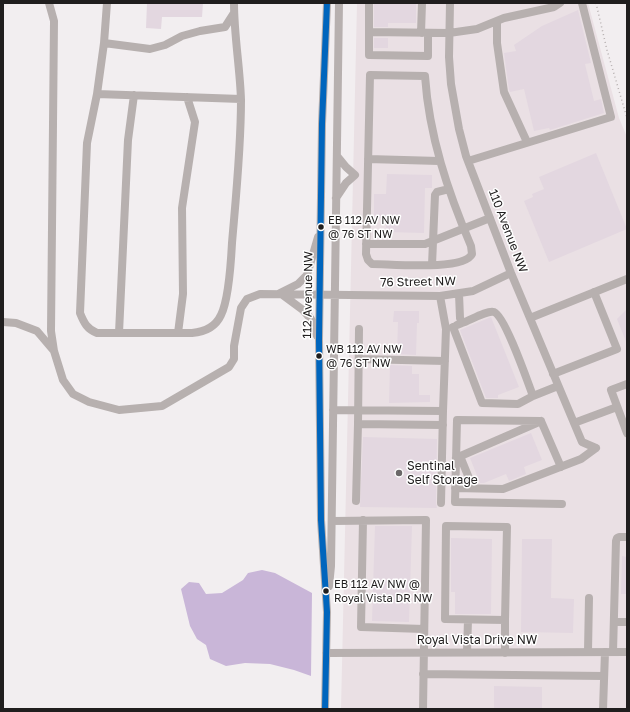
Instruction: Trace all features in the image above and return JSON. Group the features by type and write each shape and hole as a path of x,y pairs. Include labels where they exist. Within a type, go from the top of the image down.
{"street":[{"path":"49,3 54,21 51,331 54,351"},
{"path":"107,3 104,43 97,94 87,143 80,313 84,323 90,330 97,333 203,332 212,326 221,316 226,303 240,156 241,99 234,3"},
{"name":"112 Avenue NW","path":"327,3 322,124 319,340 321,520 327,612"},
{"name":"112 Avenue NW","path":"325,709 327,612 331,566 332,521 339,3"},
{"path":"369,3 369,55 428,56 422,3"},
{"name":"110 Avenue NW","path":"450,3 449,57 451,84 459,129 468,161 511,273 582,442 596,448 581,459 561,467"},
{"path":"369,32 450,33 477,29 497,21 554,7 560,3"},
{"path":"468,161 611,116 582,3"},
{"path":"104,43 150,49 165,45 182,36 200,31 225,27 234,13"},
{"path":"497,21 497,43 504,92 528,142"},
{"path":"370,75 425,76 427,102 439,161 471,246 472,250 470,256 467,260 460,262 432,265 372,264 368,260 366,254 370,75"},
{"path":"97,94 241,99"},
{"path":"119,333 128,140 134,95"},
{"path":"178,333 183,294 182,208 195,122 187,97"},
{"path":"337,156 355,175 367,176"},
{"path":"368,159 439,161"},
{"path":"336,199 346,183 355,175"},
{"path":"432,265 435,195 437,192 449,189"},
{"path":"366,244 425,244 490,218"},
{"path":"319,340 311,318 303,310 280,293 298,284 307,275 321,223"},
{"name":"76 Street NW","path":"54,351 63,380 73,394 89,402 119,410 162,406 229,367 234,358 234,346 241,308 247,299 260,294 280,293 440,296 473,291 511,273"},
{"path":"530,318 627,279"},
{"path":"553,374 617,349 594,292"},
{"path":"459,294 460,318 462,324"},
{"path":"440,296 449,328 482,403 518,404 558,386"},
{"path":"449,328 487,313 496,313 506,327 533,396"},
{"path":"3,322 16,323 37,331 54,351"},
{"path":"441,503 444,361 449,328"},
{"path":"356,501 359,329"},
{"path":"359,359 444,361"},
{"path":"627,384 611,390 627,434"},
{"path":"574,424 617,407"},
{"path":"333,410 443,411"},
{"path":"397,424 398,410"},
{"path":"541,421 457,420 458,457 455,502 562,504"},
{"path":"458,457 541,421"},
{"path":"456,488 503,489 561,467 541,421"},
{"path":"358,424 443,425"},
{"path":"458,457 474,488"},
{"path":"363,520 361,627 424,628"},
{"path":"332,521 426,520 423,709"},
{"path":"505,620 445,619 446,526 507,527 505,653"},
{"path":"603,709 604,676 614,622 616,541 617,538 627,537"},
{"path":"588,651 589,598"},
{"path":"467,652 468,620"},
{"path":"614,622 627,622"},
{"name":"Royal Vista Drive NW","path":"326,653 627,652"},
{"path":"423,674 604,676"}],"path":[{"path":"596,3 607,50 627,118"}],"shaded area":[{"path":"357,3 588,3 619,118 627,137 627,709 341,709"},
{"path":"262,570 275,573 312,593 311,676 270,664 245,663 226,666 210,659 206,645 197,639 190,626 181,589 189,582 199,583 206,594 222,593 243,580 248,573"}],"building":[{"path":"147,3 203,3 202,17 162,17 161,29 146,28"},
{"path":"374,3 416,3 416,23 388,23 388,27 374,27"},
{"path":"578,10 591,63 585,64 594,101 601,99 604,113 550,130 549,128 534,131 524,89 510,92 509,90 504,53 516,51 514,45 542,26"},
{"path":"374,38 388,38 388,48 374,48"},
{"path":"596,153 627,229 549,262 524,201 533,197 532,194 544,189 539,177"},
{"path":"387,174 432,175 432,188 425,188 424,233 386,232 386,218 374,218 374,194 386,194"},
{"path":"627,309 627,344 617,319"},
{"path":"394,311 419,311 416,355 397,354 398,322 393,322"},
{"path":"491,317 519,387 498,395 498,398 486,398 460,330"},
{"path":"390,365 412,366 412,374 419,374 419,395 430,395 430,402 389,403"},
{"path":"531,433 542,460 524,467 526,474 509,481 506,474 484,483 480,483 470,458"},
{"name":"Sentinal Self Storage","path":"363,437 437,439 437,508 360,507"},
{"path":"375,526 412,526 409,622 372,621"},
{"path":"451,538 492,539 491,614 455,614 455,592 451,592"},
{"path":"522,539 552,539 551,598 574,599 573,633 521,632"},
{"path":"622,556 627,557 627,594 621,594"},
{"path":"494,686 542,687 542,709 494,709"}],"transit line":[{"path":"325,709 327,612 321,520 319,340 322,124 327,3"}],"place":[{"name":"EB 112 AV NW @ 76 ST NW","path":"321,227"},
{"name":"WB 112 AV NW @ 76 ST NW","path":"319,356"},
{"name":"Sentinal Self Storage","path":"399,473"},
{"name":"EB 112 AV NW @ Royal Vista DR NW","path":"326,591"}]}
